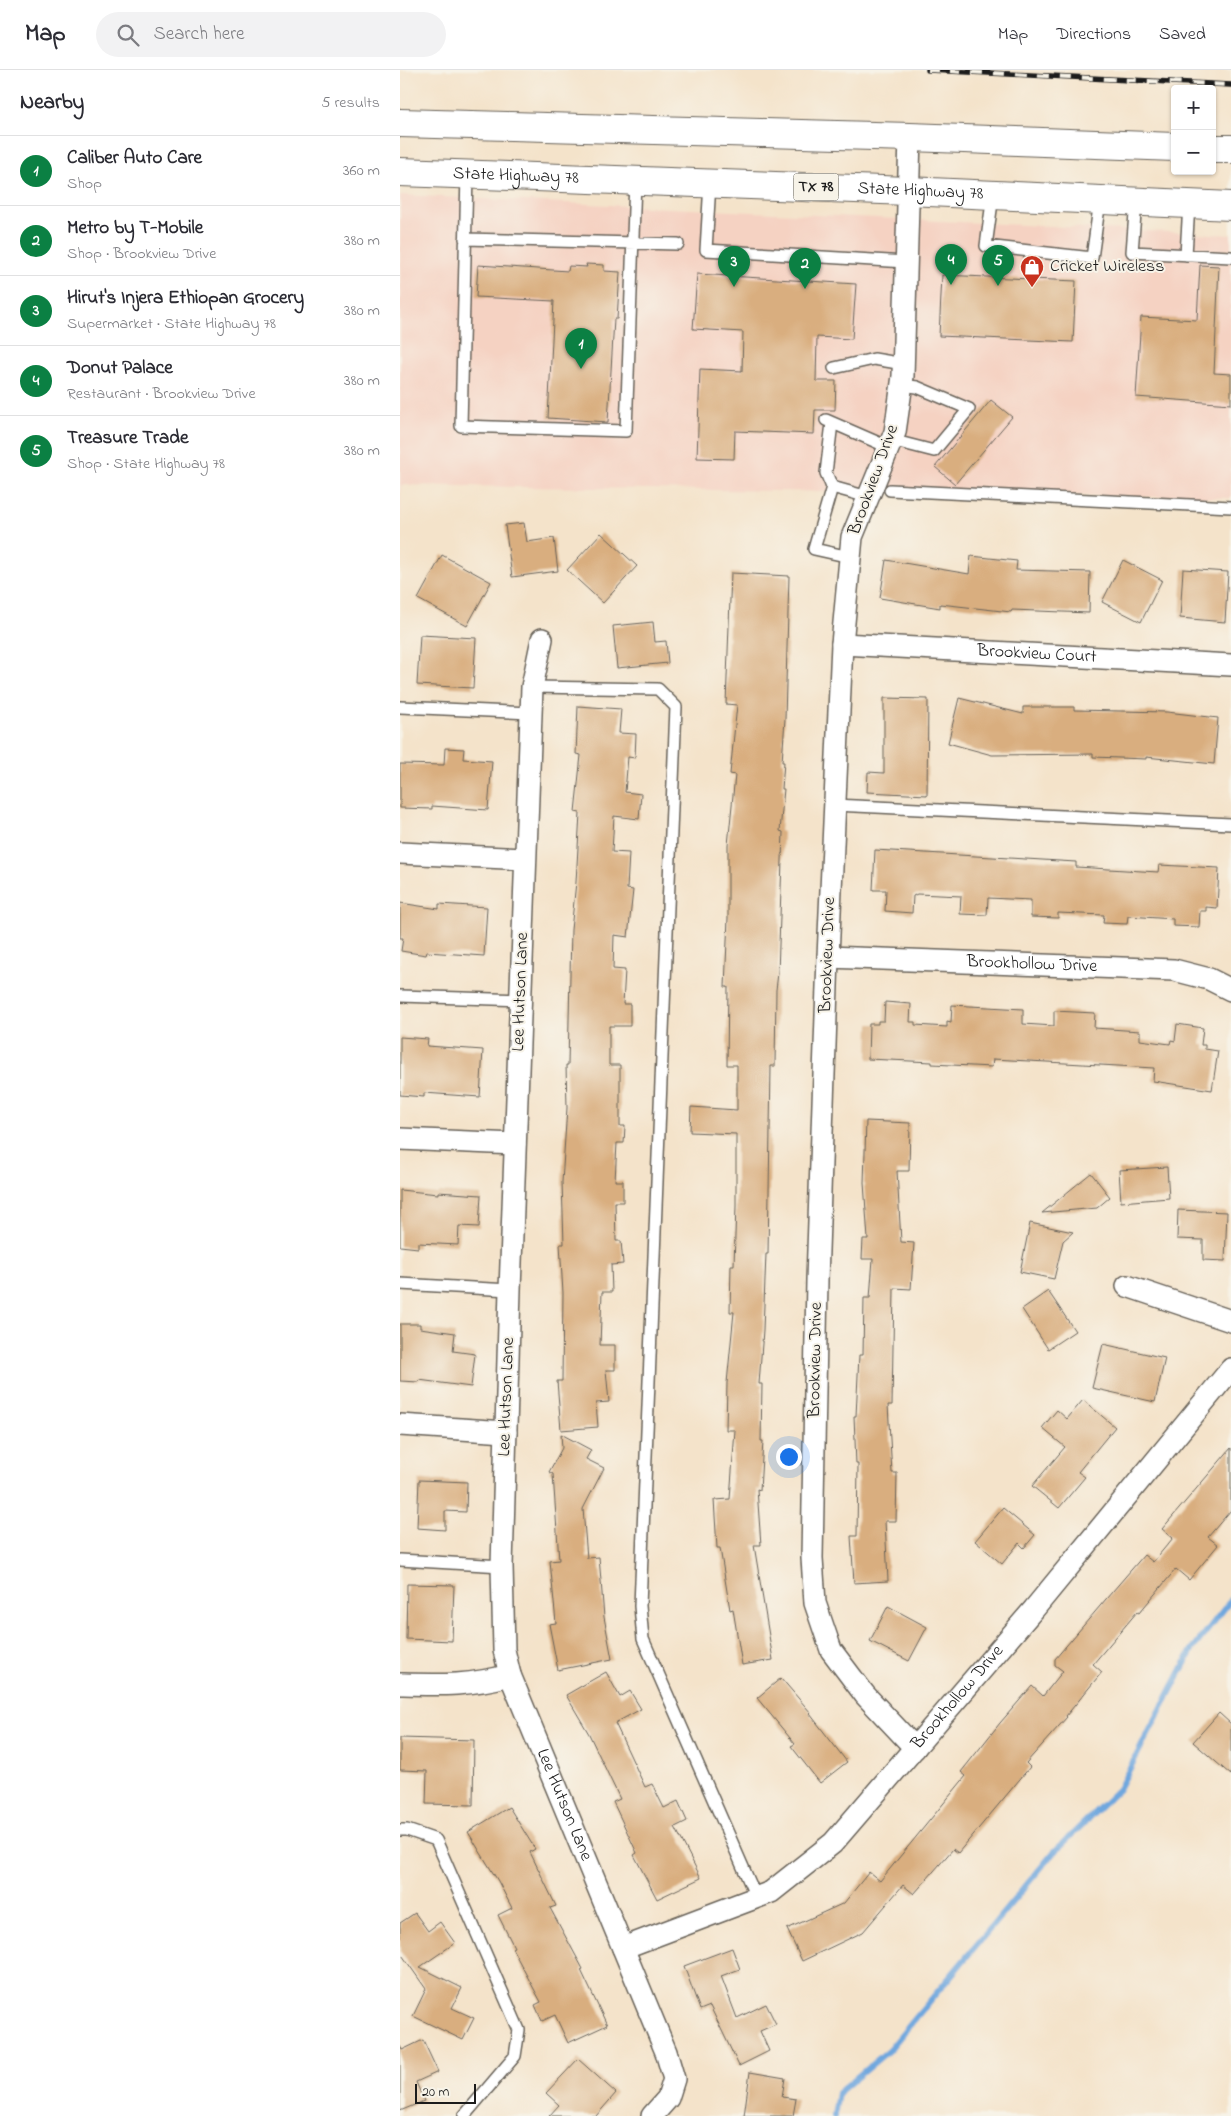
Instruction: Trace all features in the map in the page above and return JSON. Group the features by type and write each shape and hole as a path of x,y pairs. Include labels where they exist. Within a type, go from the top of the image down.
{"main road":[{"path":"400,123 910,137 1171,147"},
{"path":"1216,148 1231,149"},
{"name":"State Highway 78","path":"400,172 908,191 1231,206"}],"street":[{"name":"Brookview Drive","path":"910,137 902,385 895,432 852,537 842,644 834,805 817,1280 812,1558 815,1603 831,1650 865,1695 915,1748"},
{"name":"Lee Hutson Lane","path":"542,639 532,686 525,859 502,1566 504,1650 510,1675 666,2052 674,2079 668,2098 652,2116"},
{"name":"Brookview Court","path":"842,644 1231,665"},
{"path":"400,853 525,859"},
{"name":"Brookhollow Drive","path":"828,958 1174,970 1209,980 1231,990"},
{"path":"400,1139 515,1144"},
{"path":"1127,1286 1231,1321"},
{"name":"Brookhollow Drive","path":"623,1948 771,1892 833,1844 1040,1601 1231,1369"},
{"path":"400,1425 506,1432"},
{"path":"400,1684 450,1685 482,1682 510,1675"}],"lane":[{"path":"467,174 461,426 626,431 635,181"},
{"path":"710,184 706,250 906,262"},
{"path":"993,195 986,246 1092,258 1100,200"},
{"path":"1136,202 1132,252 1231,257"},
{"path":"1186,255 1189,204"},
{"path":"465,239 678,244"},
{"path":"834,368 874,359 904,364"},
{"path":"850,557 814,549 832,487 826,473 829,422 890,444 934,451 969,409 917,387 902,385"},
{"path":"832,487 868,498"},
{"path":"890,490 1231,507"},
{"path":"532,686 658,689 676,707 640,1606 643,1639 756,1897"},
{"path":"400,707 531,713"},
{"path":"834,805 1231,824"},
{"path":"400,996 521,1000"},
{"path":"400,1284 510,1290"},
{"path":"400,1560 502,1566"},
{"path":"400,1830 407,1830 436,1840 519,2030 515,2056 464,2116"}],"shaded area":[{"path":"400,195 1231,235 1231,498 401,485 400,562"}],"building":[{"path":"586,264 604,265 604,271 620,272 617,319 614,319 608,422 548,418 554,301 476,297 478,265 568,271 569,266 587,267"},
{"path":"1200,265 1219,266 1214,373 1231,374 1231,404 1136,397 1141,317 1197,320"},
{"path":"697,274 856,284 852,339 817,337 816,381 836,381 835,410 815,410 814,434 735,431 734,459 697,458 700,369 742,371 743,332 693,329"},
{"path":"942,275 1076,281 1073,342 939,336"},
{"path":"991,400 1012,417 955,484 935,467"},
{"path":"524,523 527,542 554,538 558,571 512,577 505,525"},
{"path":"601,533 637,566 603,603 567,570"},
{"path":"442,555 491,582 467,626 418,599"},
{"path":"971,556 1017,561 1016,570 1090,572 1089,613 1012,610 1011,612 940,604 940,608 880,598 886,560 969,574"},
{"path":"1123,560 1162,580 1141,622 1102,602"},
{"path":"1183,569 1228,572 1225,622 1180,618"},
{"path":"731,573 789,576 782,762 784,762 782,789 784,789 780,831 783,832 776,990 775,1066 771,1066 768,1254 766,1254 759,1384 762,1384 761,1441 763,1441 760,1490 757,1489 761,1545 754,1545 773,1660 742,1665 733,1609 730,1610 720,1548 717,1548 714,1500 730,1499 735,1430 726,1430 727,1383 734,1312 730,1312 731,1265 734,1265 736,1206 736,1134 690,1132 691,1107 737,1110 737,1065 727,1065 728,987 725,987 728,918 728,845 735,775 730,774 737,705 726,704"},
{"path":"653,622 655,642 666,641 668,663 617,668 613,626"},
{"path":"420,635 476,638 473,688 417,685"},
{"path":"884,698 928,699 927,795 867,792 868,772 884,773"},
{"path":"959,698 1023,714 1023,707 1074,707 1074,710 1167,712 1218,718 1214,764 1146,757 1146,759 1093,757 1093,754 992,755 948,743"},
{"path":"578,706 621,709 619,733 636,734 635,758 628,757 625,792 641,794 639,819 614,816 612,852 629,853 627,889 633,890 628,937 614,935 613,969 625,970 623,1004 630,1004 630,1026 609,1026 609,1065 620,1065 620,1126 625,1126 624,1143 617,1143 615,1181 623,1181 623,1202 615,1202 616,1241 621,1241 623,1264 611,1265 612,1292 602,1292 600,1345 615,1345 615,1370 606,1370 609,1402 596,1403 598,1427 561,1430 557,1381 562,1381 563,1293 560,1244 564,1244 562,1182 567,1108 566,1065 568,1065 571,930 580,813 575,812 581,755 576,754"},
{"path":"445,748 464,749 463,759 492,761 488,810 432,806 432,809 400,808 400,764 444,765"},
{"path":"875,850 1076,862 1076,867 1158,872 1159,865 1219,868 1217,908 1206,907 1206,911 1200,911 1199,927 1173,926 1173,919 1128,916 1127,924 1103,923 1104,915 1058,913 1058,918 1031,917 1031,900 988,898 987,915 960,914 961,896 917,894 913,896 912,913 885,911 886,890 873,890"},
{"path":"400,903 439,909 439,904 487,907 484,956 427,952 426,955 401,951 403,938 400,938"},
{"path":"885,1002 911,1004 910,1022 915,1022 915,1025 947,1027 947,1021 951,1022 952,1005 1023,1009 1023,1024 1054,1026 1054,1011 1095,1013 1094,1028 1140,1031 1140,1040 1170,1044 1171,1040 1175,1041 1177,1024 1203,1028 1201,1045 1205,1045 1205,1049 1218,1051 1212,1090 1153,1081 1154,1068 993,1059 992,1067 868,1059 869,1024 878,1024 878,1021 884,1021"},
{"path":"400,1037 428,1039 427,1046 483,1050 480,1097 424,1093 424,1097 400,1095"},
{"path":"866,1121 910,1123 909,1171 897,1171 901,1242 914,1243 911,1289 894,1288 892,1405 888,1405 892,1473 897,1473 896,1521 885,1521 888,1581 854,1583 851,1536 857,1536 858,1464 856,1464 854,1416 856,1416 859,1355 863,1355 864,1298 870,1298 873,1259 862,1259 863,1239 868,1239 864,1183"},
{"path":"1167,1167 1169,1198 1121,1202 1119,1170"},
{"path":"1091,1173 1110,1197 1097,1208 1042,1213"},
{"path":"400,1190 438,1194 438,1192 481,1195 479,1227 459,1226 458,1245 418,1243 418,1248 400,1246"},
{"path":"1178,1210 1227,1212 1225,1261 1203,1260 1203,1240 1177,1239"},
{"path":"1030,1223 1073,1232 1063,1241 1054,1279 1020,1272"},
{"path":"1048,1291 1075,1331 1048,1349 1022,1309"},
{"path":"400,1324 420,1324 420,1328 455,1333 453,1351 475,1354 471,1387 419,1380 419,1382 400,1381"},
{"path":"1103,1344 1165,1358 1155,1402 1092,1388"},
{"path":"1083,1400 1115,1427 1078,1472 1085,1477 1059,1508 1032,1486 1065,1447 1042,1428 1057,1410 1067,1419"},
{"path":"561,1434 591,1450 586,1459 604,1468 583,1509 587,1558 599,1557 604,1617 612,1659 558,1670 549,1624 556,1623 550,1561 559,1560 553,1474 549,1472 562,1448"},
{"path":"1231,1448 1231,1510 1208,1537 1218,1545 1189,1580 1176,1569 1093,1664 1102,1672 1067,1717 1026,1763 1030,1767 958,1853 953,1849 914,1894 903,1885 863,1932 802,1961 787,1929 844,1903 869,1872 880,1881 966,1776 961,1772 1000,1723 1032,1686 1043,1696 1063,1671 1055,1665 1055,1659 1144,1555 1153,1562 1173,1538 1162,1529"},
{"path":"419,1480 467,1482 466,1512 445,1511 445,1530 417,1528"},
{"path":"1003,1508 1035,1535 1024,1548 1019,1543 1002,1564 975,1541"},
{"path":"407,1584 454,1585 452,1641 406,1639"},
{"path":"888,1606 927,1627 909,1661 870,1641"},
{"path":"606,1672 620,1697 630,1691 641,1709 615,1723 645,1787 652,1784 664,1808 678,1801 687,1821 675,1827 701,1878 657,1899 634,1855 637,1853 613,1802 620,1799 589,1734 566,1695"},
{"path":"781,1678 811,1713 847,1762 820,1783 791,1746 795,1744 757,1698"},
{"path":"1219,1713 1231,1724 1231,1775 1193,1742"},
{"path":"400,1738 474,1740 473,1805 426,1804 427,1771 400,1770"},
{"path":"509,1807 535,1849 530,1852 556,1906 550,1908 583,1969 581,1970 607,2025 568,2043 555,2015 542,2021 535,2005 541,2002 512,1948 514,1947 498,1915 512,1908 468,1832"},
{"path":"415,1913 428,1931 440,1922 455,1943 420,1967 462,1988 452,2008 474,2018 463,2040 413,2016 426,1989 400,1952 400,1923"},
{"path":"732,1948 740,1969 721,1976 737,2018 766,2004 776,2024 760,2031 769,2051 739,2066 710,2006 700,2010 684,1966"},
{"path":"423,2040 438,2072 416,2082 424,2101 400,2111 400,2046 402,2050"},
{"path":"578,2059 616,2093 596,2116 549,2116 559,2105 546,2093"},
{"path":"750,2072 785,2078 782,2097 796,2099 793,2116 744,2116"}],"waterway":[{"path":"834,2116 838,2093 889,2050 1054,1852 1119,1789 1192,1650 1231,1600"}],"railway":[{"path":"928,70 1231,85"}],"place":[{"name":"Donut Palace","path":"951,285"},
{"name":"Treasure Trade","path":"998,286"},
{"name":"Hirut's Injera Ethiopan Grocery","path":"734,287"},
{"name":"Cricket Wireless","path":"1032,288"},
{"name":"Metro by T-Mobile","path":"805,289"},
{"name":"Caliber Auto Care","path":"581,369"}]}
